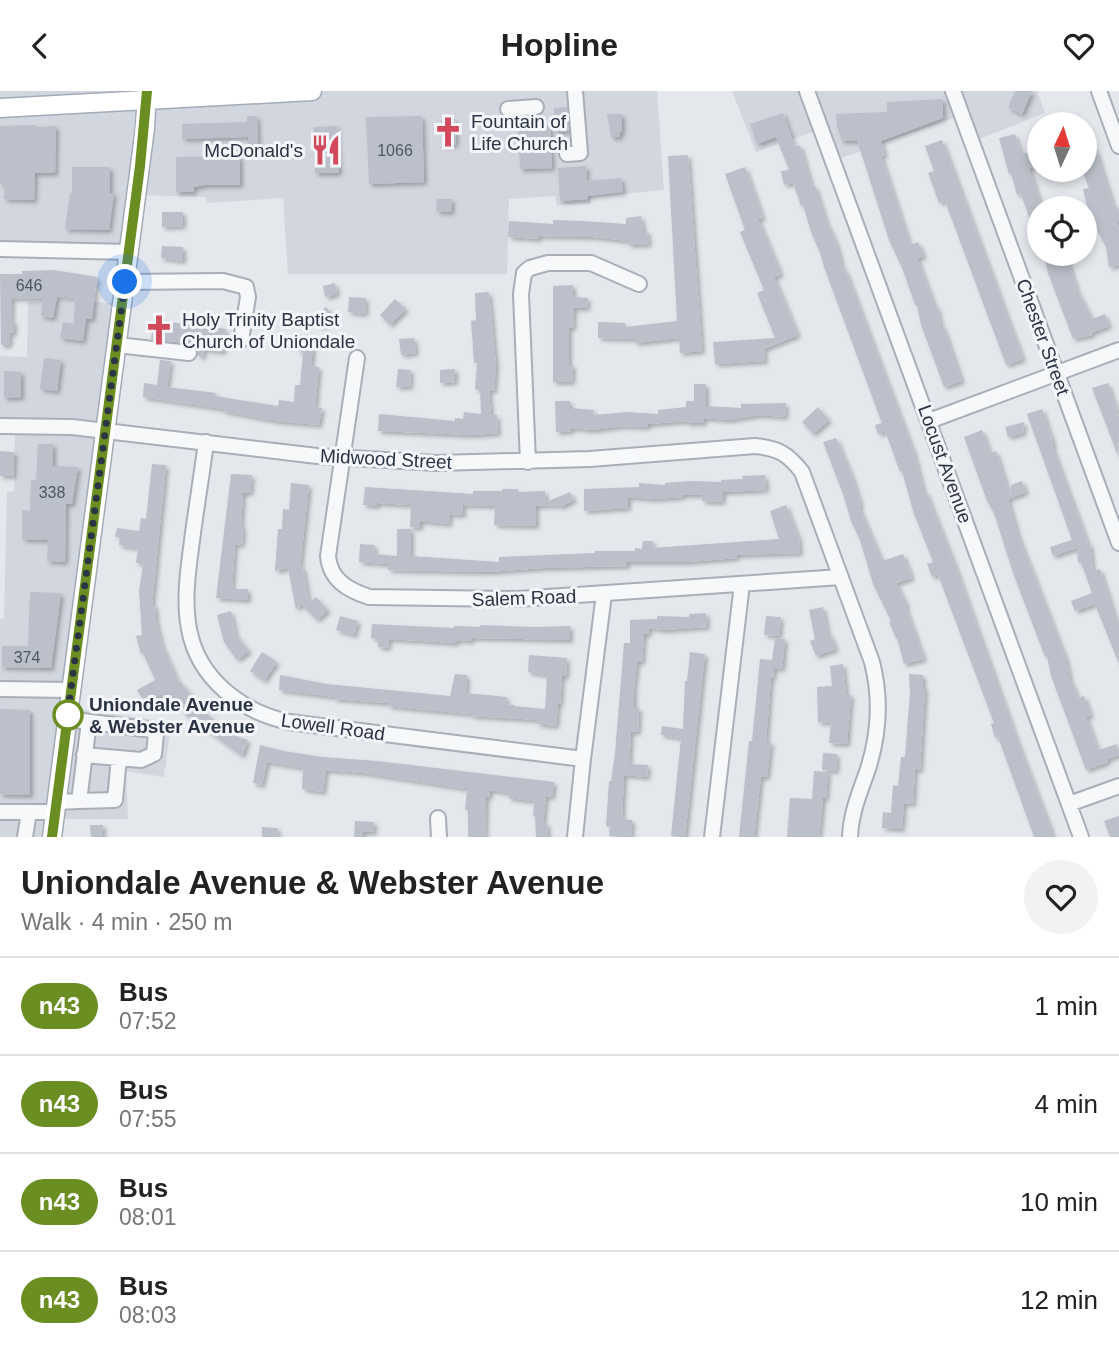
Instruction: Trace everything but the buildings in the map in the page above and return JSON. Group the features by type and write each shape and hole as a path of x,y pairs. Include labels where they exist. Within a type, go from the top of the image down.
{"main road":[{"path":"0,108 147,96 312,91"},
{"path":"52,837 147,96"}],"street":[{"path":"567,154 580,153 575,91"},
{"name":"Locust Avenue","path":"807,91 1081,837"},
{"name":"Chester Street","path":"953,91 1119,543"},
{"path":"1099,91 1119,146"},
{"path":"508,109 536,107"},
{"path":"0,249 129,252"},
{"path":"528,462 521,294 524,273 530,268 548,263 591,263 639,284"},
{"path":"125,282 223,281 242,285 246,287 248,297 241,340"},
{"path":"117,345 189,353"},
{"path":"929,421 1119,351"},
{"name":"Salem Road","path":"357,358 328,556 333,574 350,591 369,597 518,599 841,577"},
{"name":"Midwood Street","path":"0,426 106,430 342,457 436,463 528,462 755,446 772,448 790,457 802,472 841,577"},
{"name":"Lowell Road","path":"206,442 190,557 187,614 189,632 199,659 211,677 228,694 253,711 289,722 583,759"},
{"path":"841,577 872,662 877,681 878,702 874,746 854,806 850,837"},
{"path":"712,837 742,584"},
{"path":"575,837 604,594"},
{"path":"0,689 71,691"},
{"path":"67,719 153,730 156,733 154,754 141,760 84,755"},
{"path":"79,801 89,722"},
{"path":"0,812 29,812 79,801 115,800 119,758"},
{"path":"1069,804 1119,786"},
{"path":"25,837 29,812"},
{"path":"438,818 439,837"}],"shaded area":[{"path":"0,91 657,91 664,190 591,197 590,204 557,205 555,196 509,199 507,274 288,274 283,198 207,203 206,197 137,195 129,252 0,249"},
{"path":"732,91 1037,91 1045,112 1027,112 1027,120 972,142 962,115 833,161 821,129 756,152"},
{"path":"57,299 122,304 69,708 171,722 164,777 126,771 128,819 55,819 52,837 0,837 0,619 4,619 7,492 14,491 15,427 0,426 0,356 27,357 28,302 56,302"}],"bus line":[{"name":"n43","path":"52,837 145,128 147,91"}],"place":[{"name":"Fountain of Life Church","path":"448,132"},
{"name":"McDonald's","path":"326,150"},
{"name":"Holy Trinity Baptist Church of Uniondale","path":"159,330"},
{"name":"Uniondale Avenue & Webster Avenue","path":"68,715"}],"route":[{"path":"68,715 67,719 125,282"}]}
